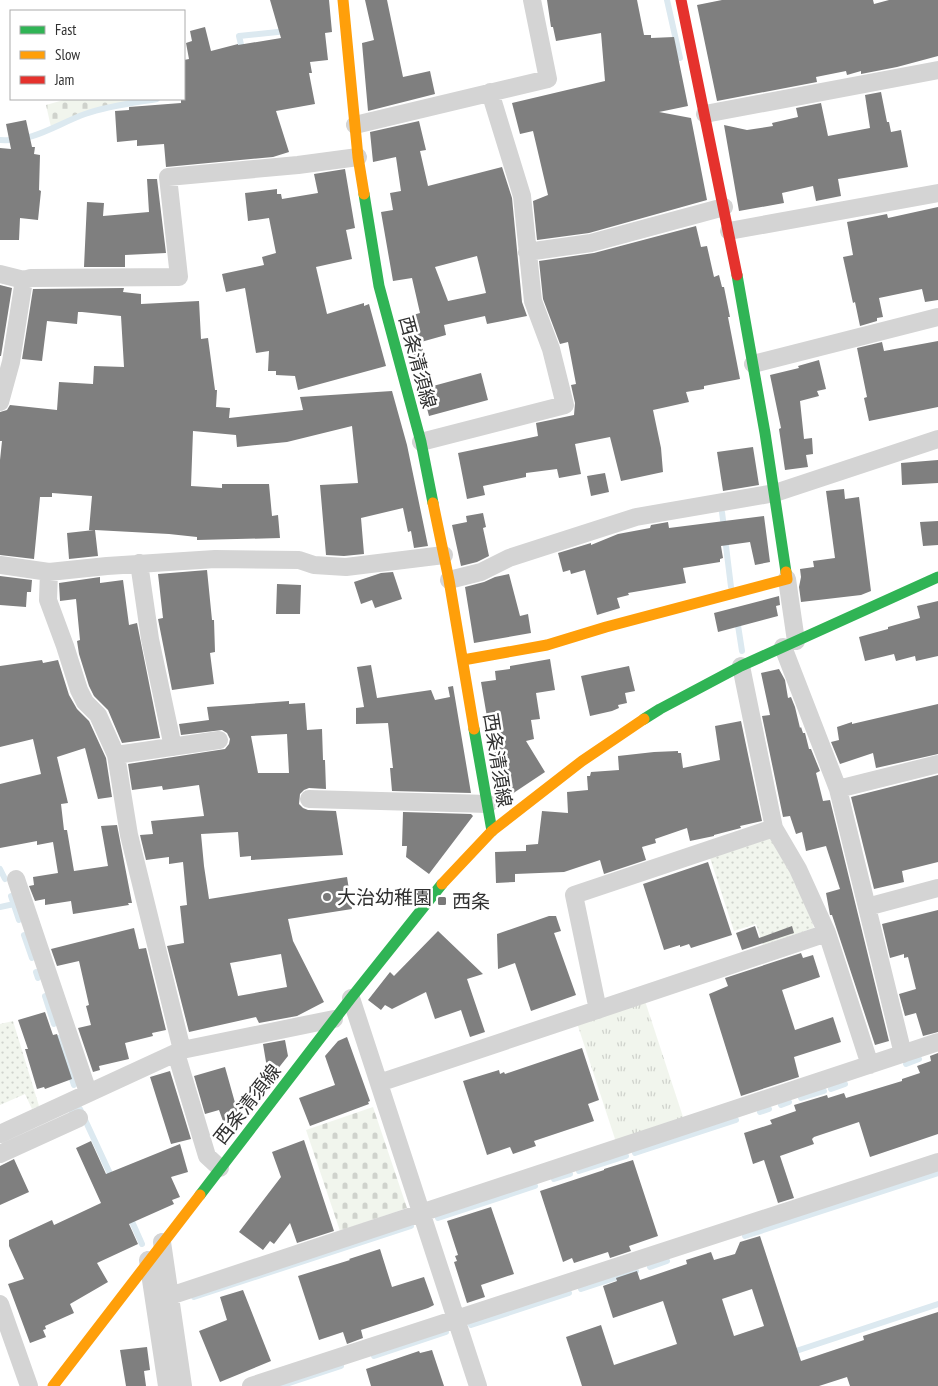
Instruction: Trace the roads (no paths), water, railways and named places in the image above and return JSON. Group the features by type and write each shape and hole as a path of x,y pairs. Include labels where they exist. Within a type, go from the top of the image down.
{"main road":[{"name":"西条清須線","path":"53,1386 334,1019 436,891 492,831 449,580 421,442 379,286 358,157 343,0"},
{"path":"463,660 547,645 787,578 775,493 730,231 681,0"},
{"path":"492,831 590,755 660,709 741,666 938,576"}],"street":[{"path":"355,125 548,79 532,0"},
{"path":"705,114 938,70"},
{"path":"421,442 565,405 552,349 534,301 522,196 490,92"},
{"path":"0,274 24,280 31,278 179,277 168,177 298,165 358,157"},
{"path":"730,231 938,193"},
{"path":"527,252 591,243 724,207"},
{"path":"0,402 11,362 24,280"},
{"path":"753,364 938,317"},
{"path":"449,580 481,572 509,558 636,517 775,493 938,439"},
{"path":"0,565 49,572 139,563 215,559 299,560 314,565 346,567 444,555"},
{"path":"139,563 150,638 173,747"},
{"path":"49,572 48,600 79,690 85,702 98,715 116,755 129,835 179,1052 207,1156 220,1168"},
{"path":"787,578 789,644 838,790 903,1054"},
{"path":"741,666 774,828 798,869 827,933 870,1065"},
{"path":"116,755 219,740"},
{"path":"838,790 938,764"},
{"path":"309,799 488,804"},
{"path":"598,1010 574,895 774,828"},
{"path":"16,879 88,1092"},
{"path":"867,907 938,888"},
{"path":"379,1083 827,933"},
{"path":"351,998 478,1386"},
{"path":"0,1134 88,1092 179,1052 334,1019"},
{"path":"170,1296 938,1042"},
{"path":"54,1108 62,1126"},
{"path":"0,1154 79,1118"},
{"path":"251,1386 938,1162"},
{"path":"162,1242 183,1386"},
{"path":"148,1260 166,1386"},
{"path":"0,1304 29,1386"}],"waterway":[{"path":"667,0 680,58"},
{"path":"243,53 239,36 287,31"},
{"path":"0,140 34,136 94,111 151,100"},
{"path":"722,512 724,528"},
{"path":"725,538 731,587"},
{"path":"737,619 742,651"},
{"path":"0,869 5,879"},
{"path":"11,896 19,920"},
{"path":"0,907 14,904"},
{"path":"24,935 32,958"},
{"path":"36,972 38,978"},
{"path":"45,996 54,1024"},
{"path":"58,1038 74,1085"},
{"path":"906,1064 919,1059"},
{"path":"831,1089 845,1084"},
{"path":"801,1098 824,1091"},
{"path":"781,1105 789,1102"},
{"path":"72,1113 80,1109 113,1180"},
{"path":"760,1112 769,1109"},
{"path":"635,1153 736,1120"},
{"path":"579,1171 626,1156"},
{"path":"745,1236 938,1173"},
{"path":"554,1179 570,1174"},
{"path":"438,1218 535,1186"},
{"path":"130,1217 142,1244"},
{"path":"194,1297 411,1226"},
{"path":"650,1267 667,1261"},
{"path":"581,1289 636,1271"},
{"path":"471,1325 569,1293"},
{"path":"790,1353 938,1304"},
{"path":"374,1356 446,1332"},
{"path":"283,1385 341,1366"}],"place":[{"name":"大治幼稚園","path":"327,897"},
{"name":"西条","path":"442,901"}]}
